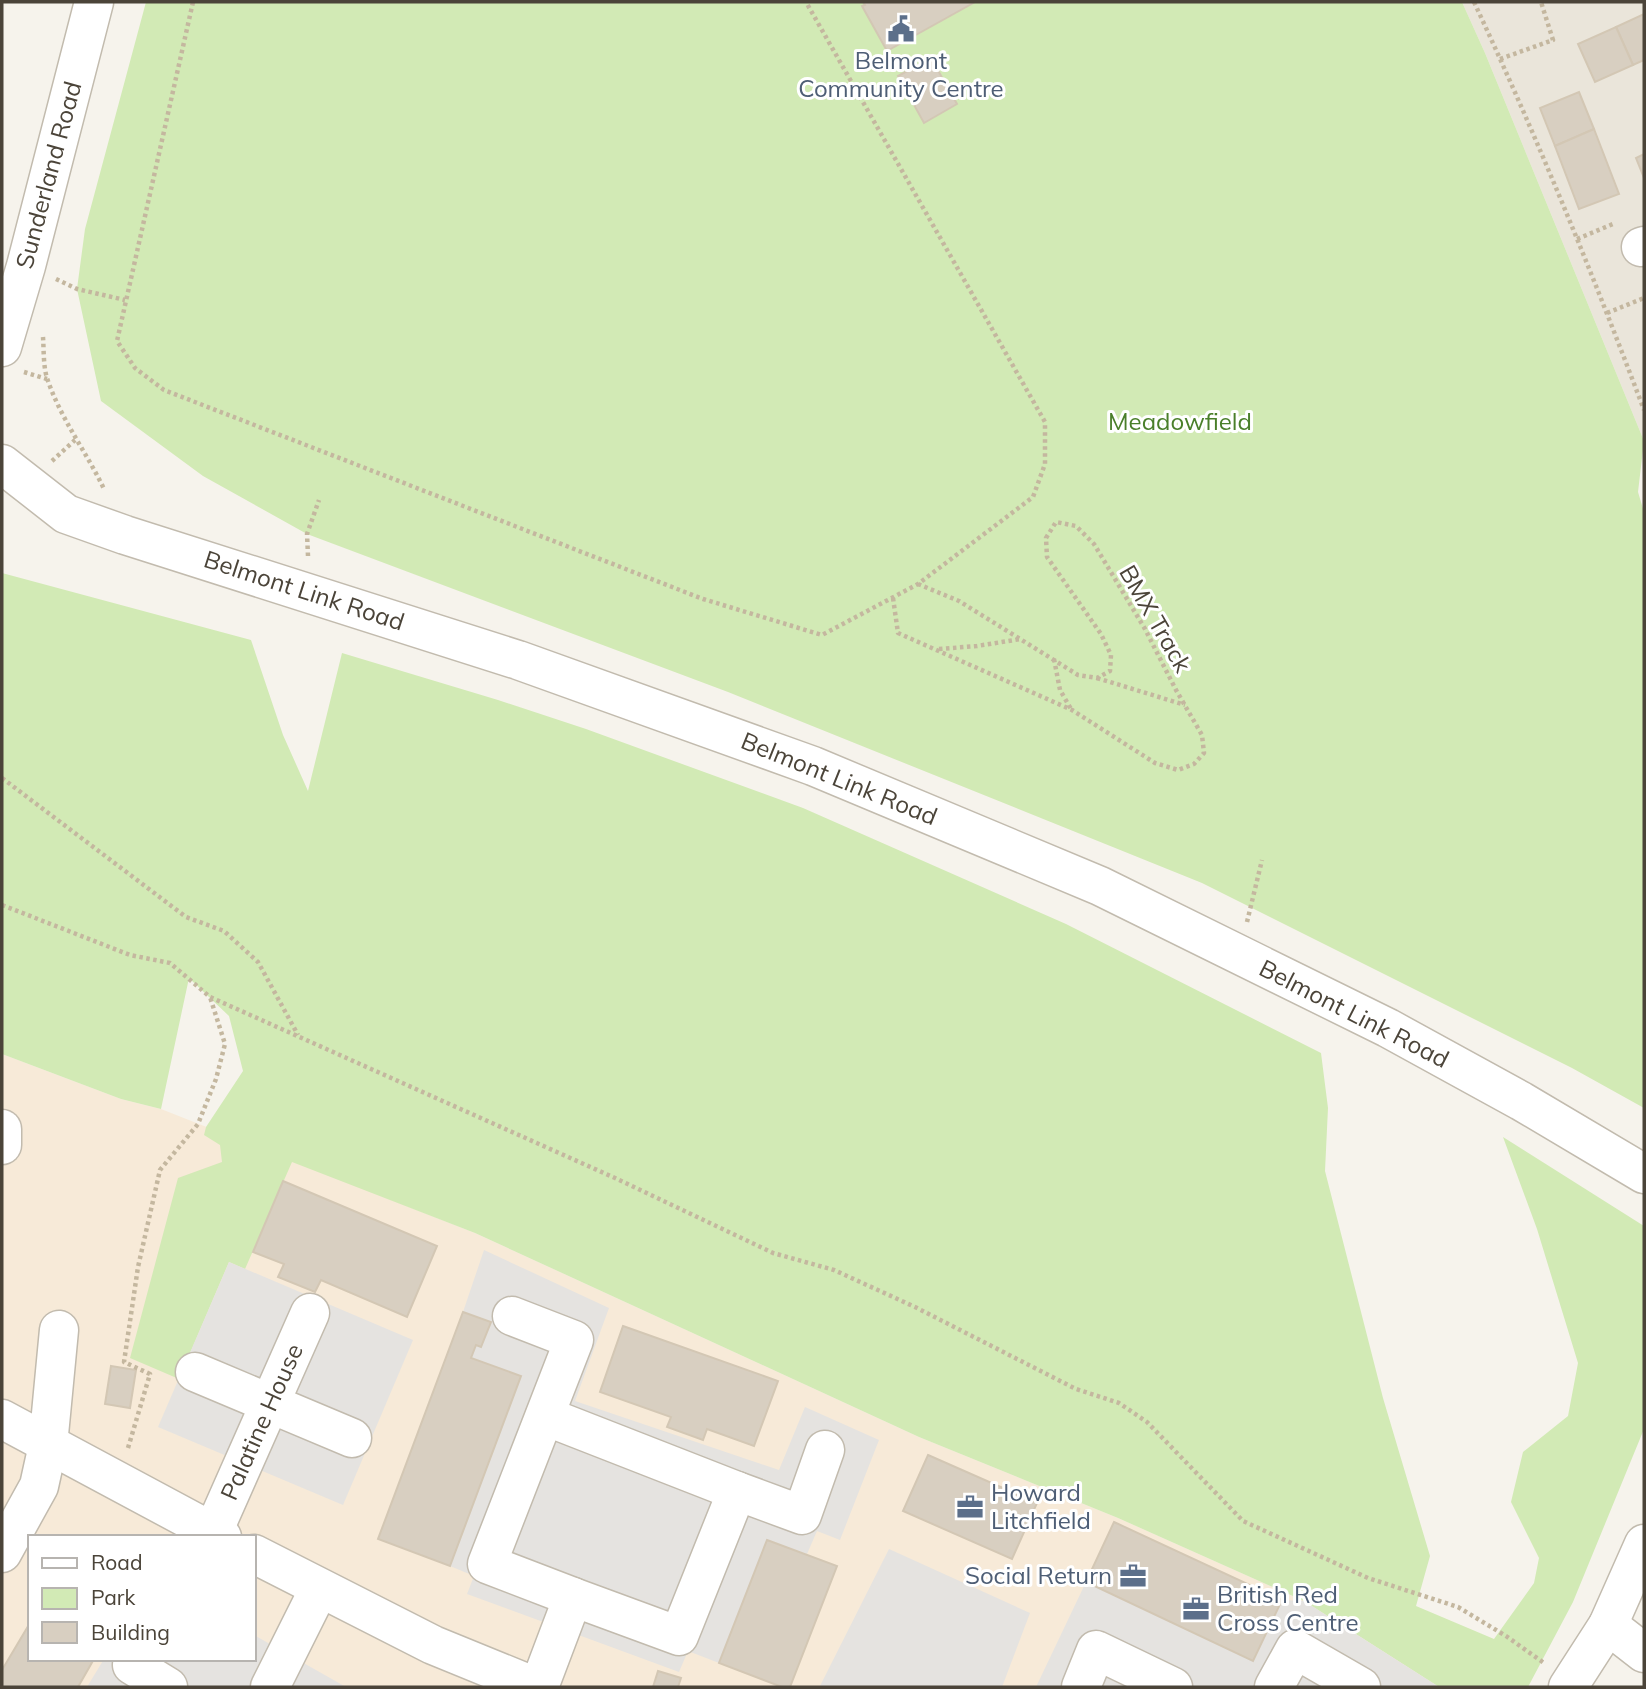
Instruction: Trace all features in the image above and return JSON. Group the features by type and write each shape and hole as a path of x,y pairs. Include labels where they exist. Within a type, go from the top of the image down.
{"street":[{"name":"Sunderland Road","path":"2,347 26,266 94,2"},
{"name":"Belmont Link Road","path":"2,464 66,514 518,660 813,766 1100,886 1388,1028 1521,1101 1644,1174"},
{"path":"2,1129 2,1145"},
{"name":"Palatine House","path":"218,1534 310,1313"},
{"path":"512,1316 574,1340 487,1564 679,1636 737,1491"},
{"path":"2,1553 38,1486 48,1444 60,1330"},
{"path":"195,1372 352,1438"},
{"path":"545,1416 802,1515 825,1450"},
{"path":"2,1419 218,1534"},
{"path":"1570,1685 1608,1625 1644,1544"},
{"path":"256,1555 433,1645 537,1687 573,1597"},
{"path":"274,1677 320,1589"},
{"path":"1608,1625 1644,1653"},
{"path":"1274,1687 1295,1649 1361,1687"},
{"path":"1080,1687 1096,1650 1173,1687"},
{"path":"129,1670 167,1687"}],"path":[{"path":"193,2 117,341 135,368 164,390 690,594 776,623 822,635 918,584 1033,497 1045,464 1045,422 806,2"},
{"path":"1474,2 1607,313 1644,410"},
{"path":"1500,59 1553,40 1541,2"},
{"path":"52,289 54,278 77,289 125,300"},
{"path":"1607,313 1644,298"},
{"path":"43,334 47,379 75,440 95,472 125,535"},
{"path":"310,592 307,534 319,500"},
{"name":"BMX Track","path":"892,598 898,633 1072,710 1155,763 1178,770 1194,764 1204,753 1202,736 1145,629 1094,544 1076,526 1056,522 1046,538 1047,557 1101,634 1111,655 1110,671 1097,678"},
{"path":"918,584 959,601 1078,675 1097,678 1186,705"},
{"path":"936,649 1021,639"},
{"path":"1054,659 1060,690 1072,710"},
{"path":"2,778 186,917 224,931 258,962 299,1036"},
{"path":"1242,957 1249,909 1262,860"},
{"path":"2,905 130,956 170,963 210,997 615,1178 773,1254 835,1270 915,1307 1076,1389 1119,1403 1147,1422 1243,1521 1368,1578 1458,1607 1506,1636 1570,1685"},
{"path":"103,1474 150,1374 124,1362 138,1267 160,1170 198,1124 216,1079 225,1044 210,997"}],"shaded area":[{"path":"1462,2 1644,2 1644,441 1485,53"},
{"path":"2,1054 121,1099 161,1109 475,1233 919,1437 1118,1518 1304,1601 1439,1687 2,1687"},
{"path":"484,1250 609,1308 575,1401 779,1470 805,1407 879,1440 840,1540 817,1531 807,1554 767,1540 719,1663 688,1651 679,1672 467,1594 474,1576 450,1566 521,1377 471,1358 476,1345 481,1347 491,1322 463,1312"},
{"path":"229,1262 413,1340 343,1505 158,1427"},
{"path":"889,1549 1030,1613 1002,1687 820,1686"},
{"path":"1086,1582 1253,1661 1282,1600 1304,1601 1439,1687 1036,1687"},
{"path":"256,1636 346,1687 87,1687 103,1661 256,1661"}],"green space":[{"name":"Meadowfield","path":"146,2 1462,2 1644,441 1638,492 1644,512 1644,1108 1572,1068 1202,883 728,692 307,534 203,476 101,401 77,289 85,229"},
{"path":"2,573 251,640 283,735 308,791 342,653 586,729 803,808 1066,924 1321,1053 1328,1108 1325,1171 1383,1398 1430,1556 1416,1606 1494,1639 1534,1583 1539,1558 1511,1502 1523,1452 1568,1416 1578,1363 1537,1229 1503,1137 1644,1226 1644,1429 1573,1602 1528,1687 1439,1687 1304,1601 1118,1518 919,1437 475,1233 292,1162 245,1269 229,1262 179,1379 130,1358 178,1178 222,1162 220,1145 204,1135 206,1127 243,1071 229,1016 189,978 161,1109 121,1099 2,1054"}],"building":[{"name":"Belmont Community Centre","path":"863,2 975,2 887,51 862,6 865,5"},
{"path":"1644,14 1644,60 1633,65 1616,27"},
{"path":"1616,27 1633,65 1595,82 1578,44"},
{"path":"931,58 957,104 924,123 898,76"},
{"path":"1579,92 1594,129 1555,146 1540,108"},
{"path":"1594,129 1619,194 1579,209 1555,146"},
{"path":"1644,154 1644,178 1636,158"},
{"path":"283,1181 437,1246 407,1317 321,1280 315,1292 278,1277 284,1264 253,1252"},
{"path":"463,1312 491,1322 481,1347 476,1345 471,1358 521,1376 450,1566 378,1539"},
{"path":"623,1326 778,1381 754,1446 707,1429 703,1440 667,1427 671,1417 600,1392"},
{"path":"111,1366 136,1370 130,1408 105,1404"},
{"name":"Howard Litchfield","path":"928,1455 1037,1503 1012,1559 903,1511"},
{"path":"1114,1522 1282,1600 1253,1661 1086,1582"},
{"path":"767,1540 837,1566 790,1687 782,1687 719,1663"},
{"path":"28,1626 28,1661 93,1661 78,1687 2,1687 2,1670"},
{"path":"658,1671 681,1678 678,1687 653,1687"}],"place":[{"name":"Belmont Community Centre","path":"901,29"},
{"name":"Howard Litchfield","path":"970,1507"},
{"name":"Social Return","path":"1133,1576"},
{"name":"British Red Cross Centre","path":"1196,1609"}]}
